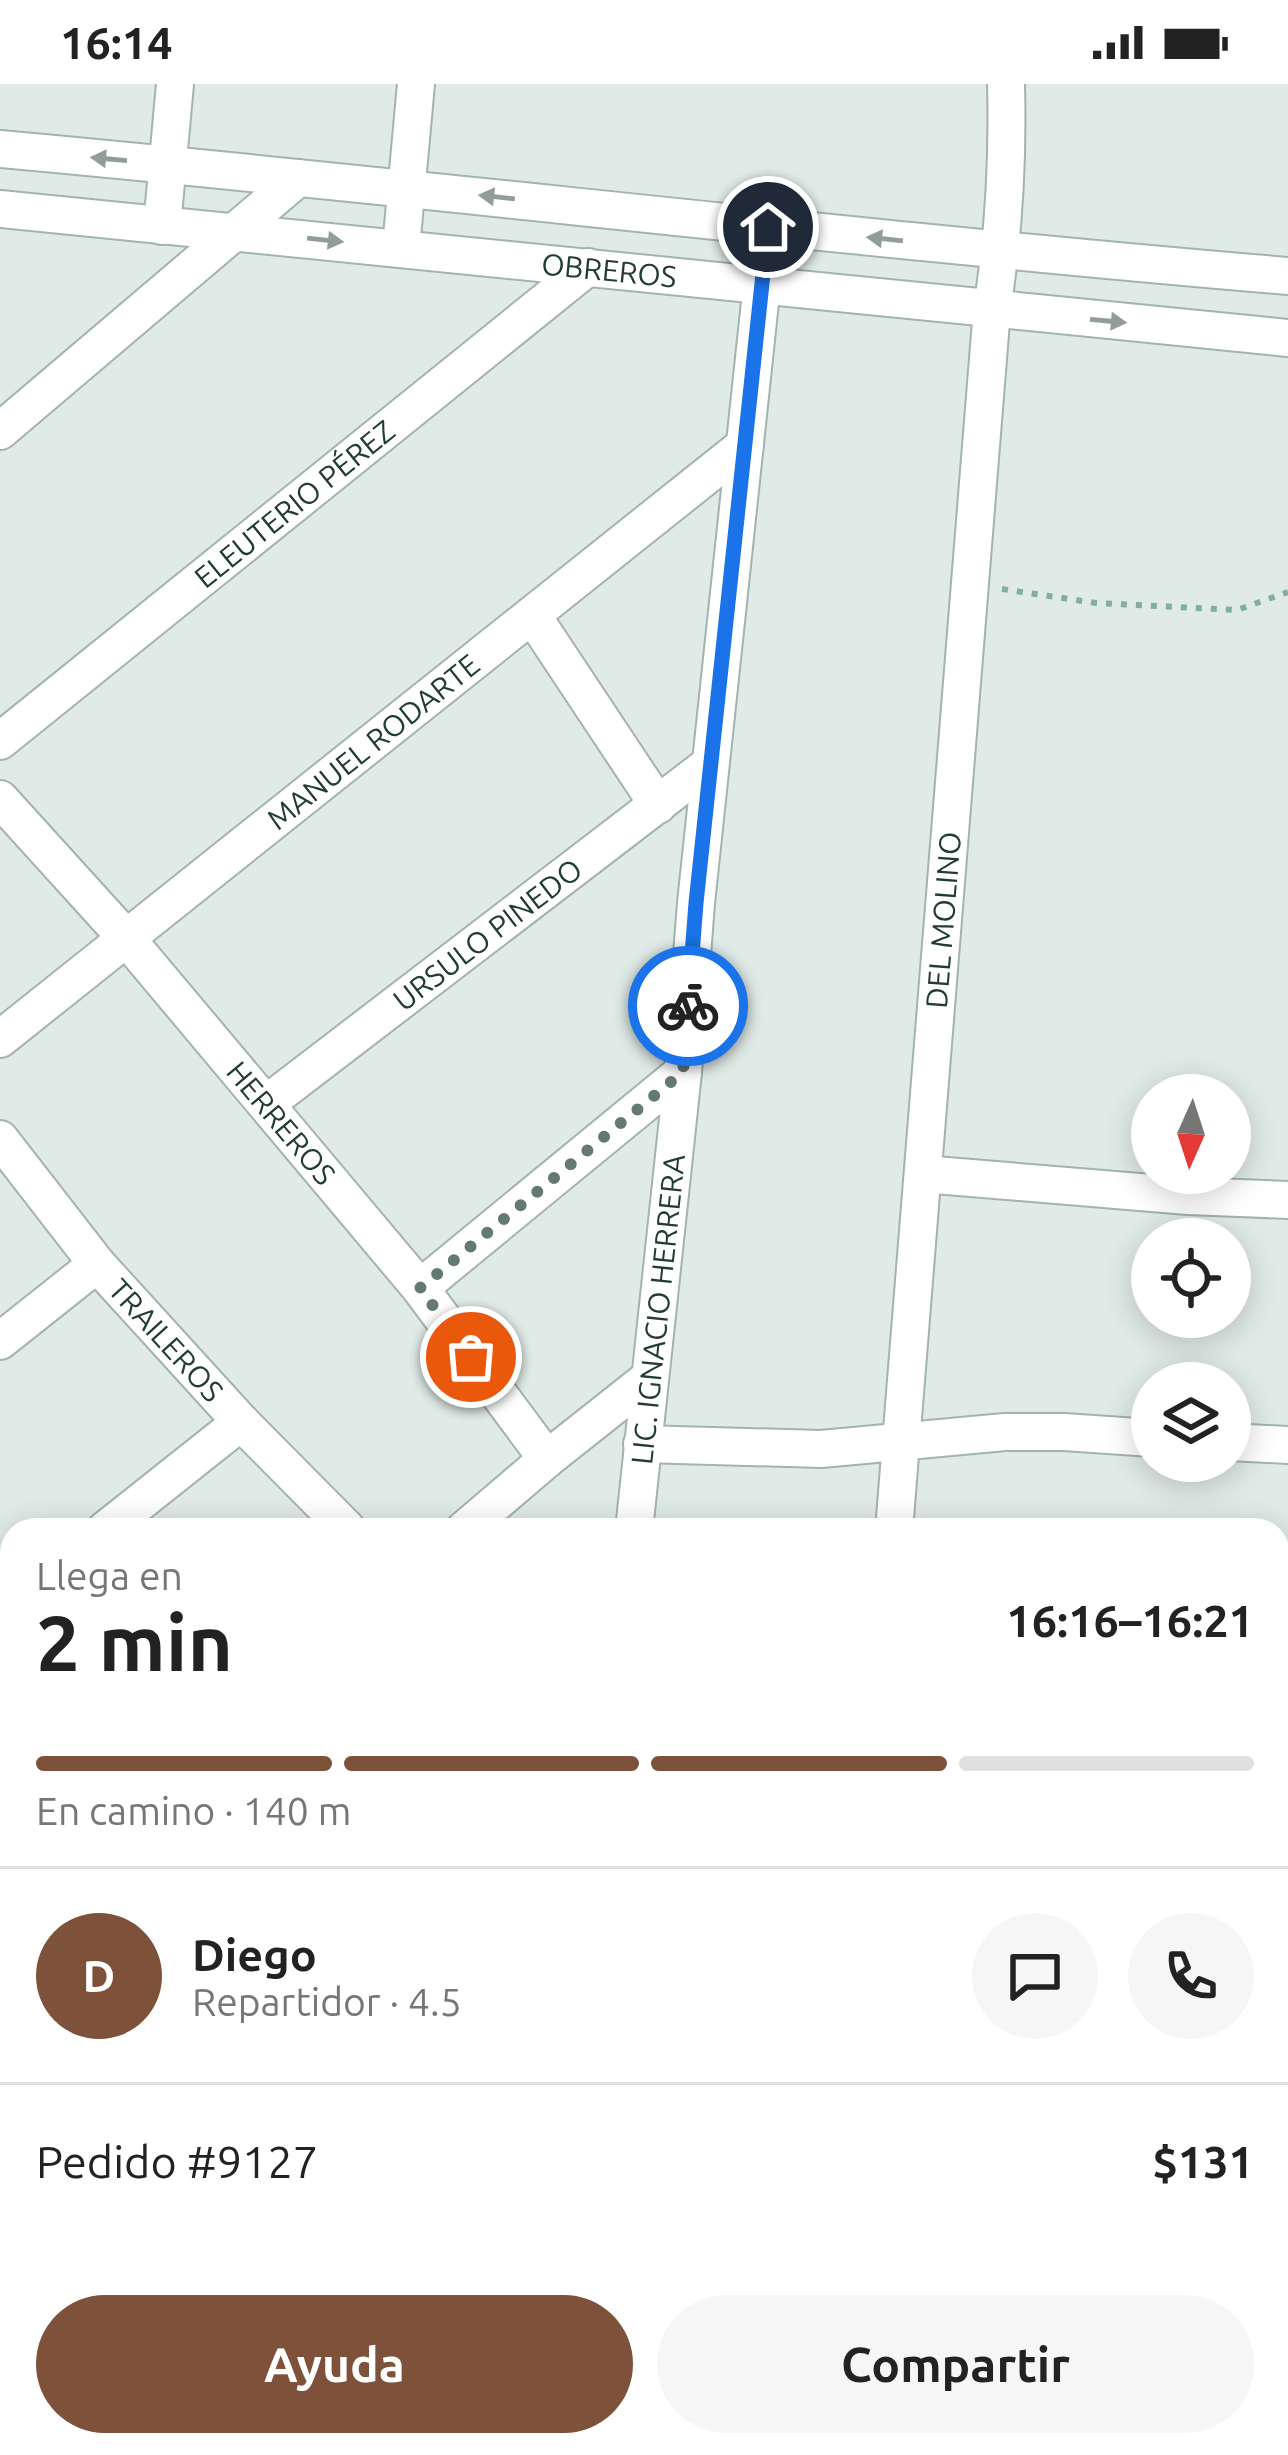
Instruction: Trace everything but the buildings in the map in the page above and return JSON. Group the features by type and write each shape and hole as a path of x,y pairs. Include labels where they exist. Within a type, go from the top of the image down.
{"street":[{"path":"162,226 175,84"},
{"path":"401,248 416,84"},
{"name":"DEL MOLINO","path":"896,1518 992,309 1008,166 1006,84"},
{"name":"OBREROS","path":"0,149 406,187 1001,252 1288,276"},
{"path":"0,431 298,178"},
{"name":"OBREROS","path":"0,208 1288,338"},
{"name":"LIC. IGNACIO HERRERA","path":"635,1518 768,227"},
{"name":"ELEUTERIO PÉREZ","path":"0,741 589,267"},
{"name":"MANUEL RODARTE","path":"0,1039 745,446"},
{"path":"532,615 658,805"},
{"name":"URSULO PINEDO","path":"266,1104 710,764"},
{"name":"HERREROS","path":"0,799 127,939 420,1288 547,1459"},
{"path":"420,1288 683,1072"},
{"name":"TRAILEROS","path":"0,1139 97,1264 336,1518"},
{"path":"923,1174 1288,1200"},
{"path":"0,1341 97,1264"},
{"path":"478,1518 648,1379"},
{"path":"120,1518 241,1422"},
{"path":"642,1444 821,1449 1005,1432 1131,1437"},
{"path":"1251,1443 1288,1445"}],"path":[{"path":"970,584 1096,603 1237,610 1288,592"}],"way so far":[{"path":"471,1357 420,1288 683,1072 688,1006"}],"route":[{"path":"688,1006 768,227"}]}
